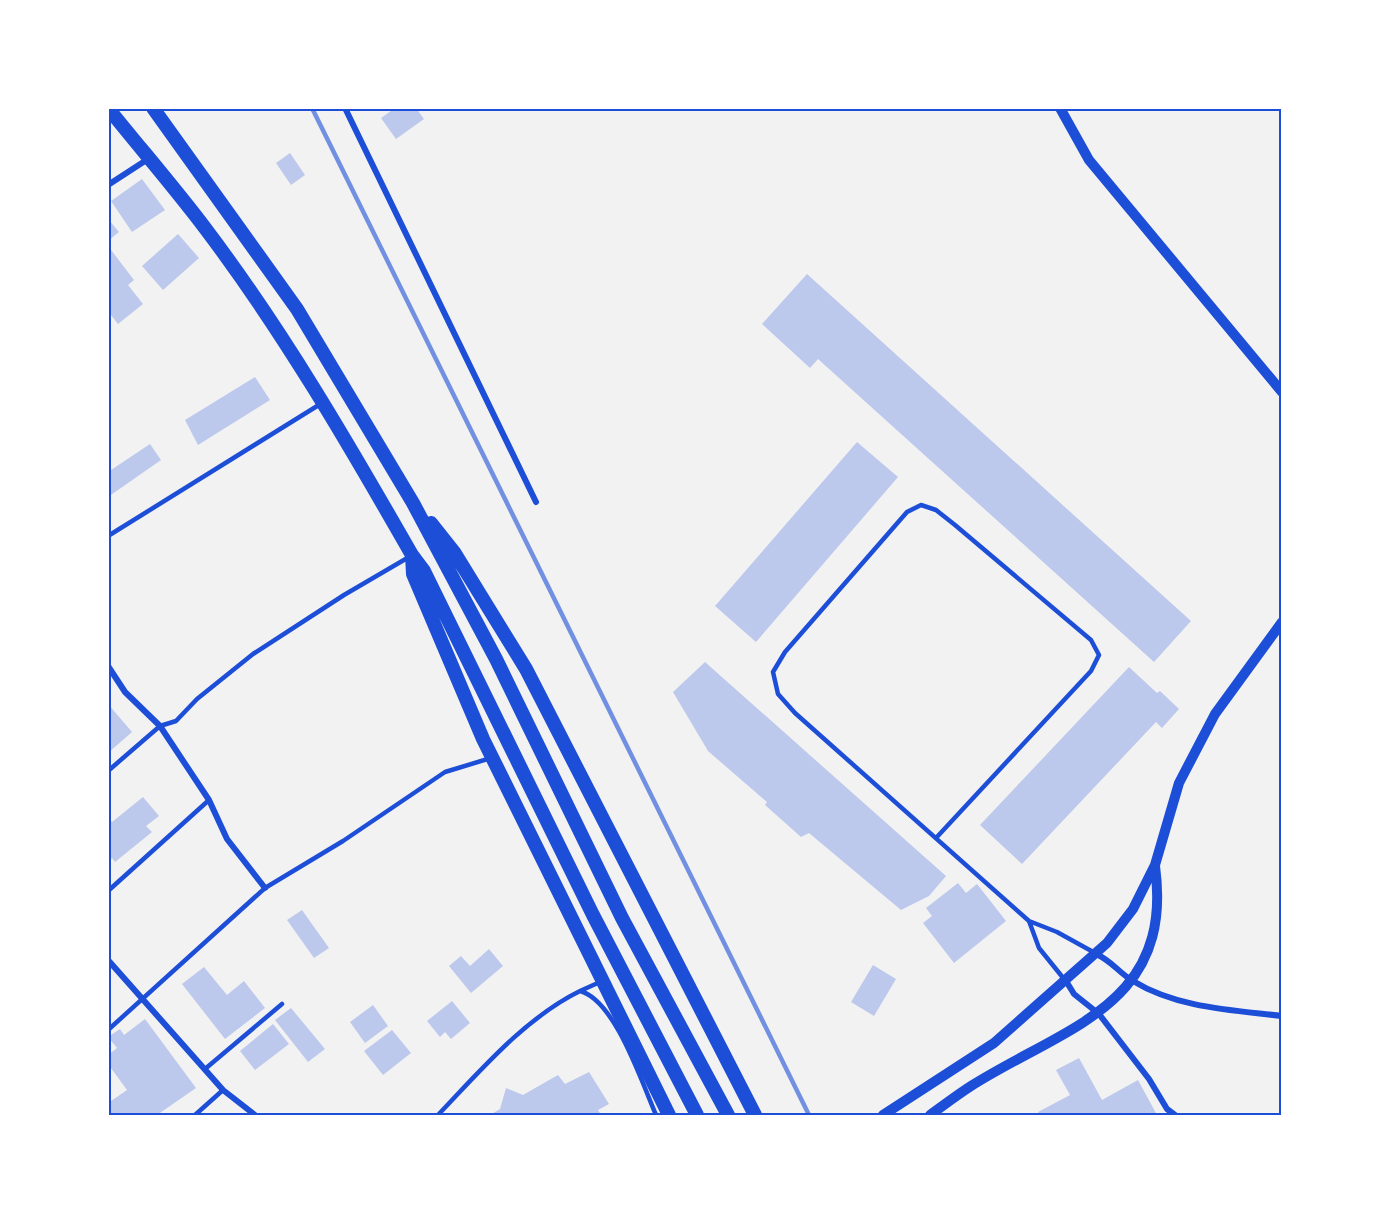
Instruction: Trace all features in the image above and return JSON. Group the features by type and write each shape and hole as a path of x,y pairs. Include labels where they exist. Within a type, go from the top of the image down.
{"highway":[{"path":"108,108 206,229 323,402 412,555 424,571 697,1115"},
{"path":"153,108 297,309 413,503 496,659 622,918 728,1115"},
{"path":"413,503 454,552 526,669 755,1115"},
{"path":"412,555 413,574 493,757 669,1115"}],"street":[{"path":"345,108 536,502"},
{"path":"1060,108 1089,160 1282,392"},
{"path":"108,185 149,158"},
{"path":"883,1115 994,1043 1096,954 1133,909 1155,866 1179,783 1215,714 1282,622"},
{"path":"108,666 125,692 160,726 209,800 227,839 265,888"},
{"path":"930,1115 972,1086 1099,1014 1114,1001 1131,981 1150,942 1159,893 1155,866"},
{"path":"1096,954 1109,960 1131,981 1170,998 1205,1007 1282,1016"},
{"path":"108,960 223,1090 255,1115"},
{"path":"1066,981 1074,994 1099,1014 1149,1079 1167,1109 1175,1115"}],"lane":[{"path":"108,536 323,402"},
{"path":"936,838 1091,670 1099,655 1090,640 955,525 936,510 921,505 907,512 785,652 773,672 778,694 795,713 1029,921 1057,932 1096,954"},
{"path":"108,771 160,726 176,721 197,699 253,654 412,555"},
{"path":"108,1030 265,888 343,841 445,772 493,757"},
{"path":"108,891 209,800"},
{"path":"1029,921 1039,948 1066,981"},
{"path":"438,1115 505,1048 546,1012 580,991 604,980"},
{"path":"580,991 590,994 609,1013 656,1115"},
{"path":"206,1069 282,1004"},
{"path":"195,1115 223,1090"}],"building":[{"path":"395,108 416,108 424,119 396,139 381,118"},
{"path":"290,153 305,175 291,185 276,163"},
{"path":"142,179 165,210 132,232 111,201"},
{"path":"108,219 119,232 108,241"},
{"path":"178,234 199,258 163,290 142,266"},
{"path":"108,246 134,280 128,285 143,304 118,324 108,311"},
{"path":"807,274 1191,621 1154,662 818,359 810,368 762,324"},
{"path":"255,377 270,400 198,445 185,420"},
{"path":"857,442 898,477 756,642 715,606"},
{"path":"150,444 161,460 108,497 108,472"},
{"path":"705,662 946,876 929,896 901,910 809,833 801,837 765,805 767,802 708,751 673,692"},
{"path":"1129,667 1157,693 1160,691 1179,709 1162,728 1156,722 1022,864 980,825"},
{"path":"108,704 132,732 108,753"},
{"path":"143,797 159,816 146,826 152,832 115,862 112,858 108,861 108,817 112,822"},
{"path":"958,883 966,893 977,884 1006,921 954,963 923,923 932,916 926,908"},
{"path":"302,910 329,948 314,958 287,920"},
{"path":"489,949 503,966 471,993 449,966 461,956 470,966"},
{"path":"873,965 896,979 874,1016 851,1002"},
{"path":"204,967 227,995 244,981 265,1008 225,1039 182,984"},
{"path":"452,1001 470,1023 451,1039 445,1032 440,1037 427,1021"},
{"path":"373,1005 388,1026 365,1043 350,1022"},
{"path":"291,1008 325,1049 308,1062 275,1020"},
{"path":"145,1019 196,1088 157,1115 108,1115 108,1097 111,1101 127,1090 108,1064 108,1055 117,1048 108,1037 120,1029 124,1035"},
{"path":"273,1024 289,1044 255,1070 240,1051"},
{"path":"392,1030 411,1053 383,1075 364,1051"},
{"path":"1079,1058 1102,1100 1138,1080 1157,1115 1040,1115 1038,1112 1070,1095 1056,1070"},
{"path":"589,1072 609,1104 598,1110 601,1115 490,1115 500,1109 506,1088 523,1095 558,1075 565,1084"}],"railway":[{"path":"312,108 809,1115"}]}
